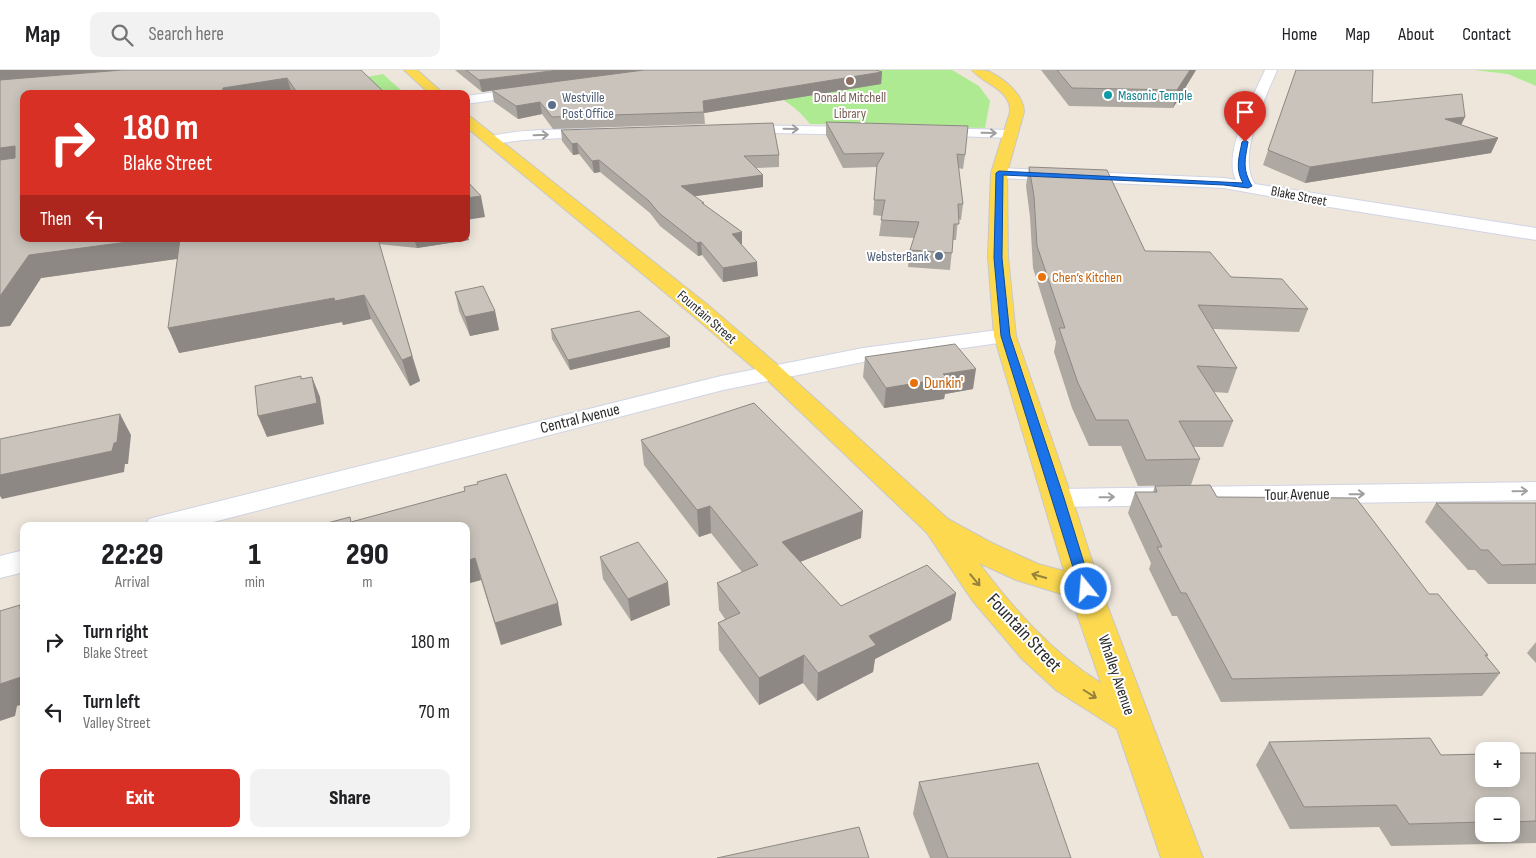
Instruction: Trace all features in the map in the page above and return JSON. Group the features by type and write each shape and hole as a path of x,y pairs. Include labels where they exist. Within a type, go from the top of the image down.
{"main road":[{"path":"410,70 433,90"},
{"name":"Whalley Avenue","path":"978,70 1005,88 1017,104 1017,112 999,173 998,258 1006,336 1086,589 1182,858"},
{"name":"Fountain Street","path":"470,123 700,310 771,371 937,526 980,551 1028,572 1086,589"},
{"name":"Fountain Street","path":"937,526 963,566 1025,640 1070,681 1131,719"}],"street":[{"path":"1248,186 1242,175 1242,152 1253,113 1271,70"},
{"path":"470,99 540,90"},
{"path":"724,129 874,131"},
{"path":"493,140 523,136 611,132"},
{"path":"920,132 1011,134"},
{"name":"Blake Street","path":"999,173 1224,183 1317,200 1536,234"},
{"name":"Central Avenue","path":"176,522 771,371 948,342 1006,336"},
{"name":"Tour Avenue","path":"1058,498 1536,491"},
{"path":"0,567 20,562"}],"green space":[{"path":"719,70 952,70 979,86 990,101 985,128 810,124 791,105 780,98 756,85"},
{"path":"1474,70 1536,70 1536,86 1508,74"},
{"path":"383,74 401,90 333,90 367,77"}],"building":[{"path":"122,70 361,70 382,90 295,90 287,78 223,88 223,90 20,90 20,242 127,242 29,255 0,296 0,160 15,158 15,146 0,148 0,80"},
{"path":"466,70 559,70 479,80"},
{"path":"644,70 876,70 882,72 703,101 704,112 552,117 540,102 516,106 492,90"},
{"path":"1057,70 1190,70 1177,90 1072,88"},
{"path":"1296,70 1373,70 1372,103 1462,94 1465,117 1445,119 1498,138 1310,167 1268,150"},
{"path":"826,122 968,126 965,155 957,154 963,204 958,204 959,224 954,224 952,253 910,250 919,222 881,220 885,200 874,200 877,165 884,153 844,154"},
{"path":"773,123 779,155 744,156 763,175 681,186 742,232 732,234 757,262 723,268 701,242 697,243 659,213 649,201 599,160 592,161 577,143 572,144 561,130"},
{"path":"1029,167 1107,170 1145,251 1210,252 1231,277 1282,279 1308,309 1198,305 1237,368 1197,366 1233,421 1179,421 1200,459 1146,460 1128,420 1096,420 1078,383 1059,328 1065,328 1037,246 1034,196"},
{"path":"470,184 481,196 470,197"},
{"path":"180,242 379,242 412,356 402,360 364,295 335,301 334,298 168,328"},
{"path":"483,286 495,311 465,317 455,292"},
{"path":"639,311 670,337 568,360 551,329"},
{"path":"955,344 976,369 943,374 947,378 886,388 865,357"},
{"path":"301,376 301,379 312,377 317,403 258,416 255,386"},
{"path":"754,403 863,511 782,542 841,606 927,565 956,593 869,636 876,645 818,673 804,655 759,678 718,623 740,613 717,583 758,565 710,506 697,510 641,440"},
{"path":"120,414 117,442 114,443 112,451 0,475 0,439"},
{"path":"506,474 558,603 495,623 475,558 470,560 470,522 351,522 465,491 464,487 478,484 477,482"},
{"path":"1210,485 1217,497 1356,498 1429,594 1438,594 1488,655 1485,655 1500,673 1232,679 1186,593 1181,593 1157,547 1162,547 1135,492 1157,492 1155,486"},
{"path":"1436,503 1536,503 1536,564 1502,565 1488,550 1481,550"},
{"path":"350,517 351,522 331,522"},
{"path":"638,542 668,582 628,599 600,557"},
{"path":"20,605 20,677 0,684 0,611"},
{"path":"1430,738 1441,755 1475,754 1475,787 1520,787 1520,753 1536,753 1536,821 1520,822 1520,797 1475,797 1475,822 1409,824 1396,805 1304,807 1269,742"},
{"path":"1038,763 1071,858 948,858 919,782"},
{"path":"859,827 869,858 717,858"}],"place":[{"name":"Donald Mitchell Library","path":"850,81"},
{"name":"Masonic Temple","path":"1108,95"},
{"name":"Westville Post Office","path":"552,105"},
{"name":"WebsterBank","path":"939,256"},
{"name":"Chen’s Kitchen","path":"1042,277"},
{"name":"Dunkin'","path":"914,383"}],"route":[{"path":"1086,589 1006,336 998,258 999,173 1224,183 1248,186 1242,175 1241,165 1245,142"}]}
